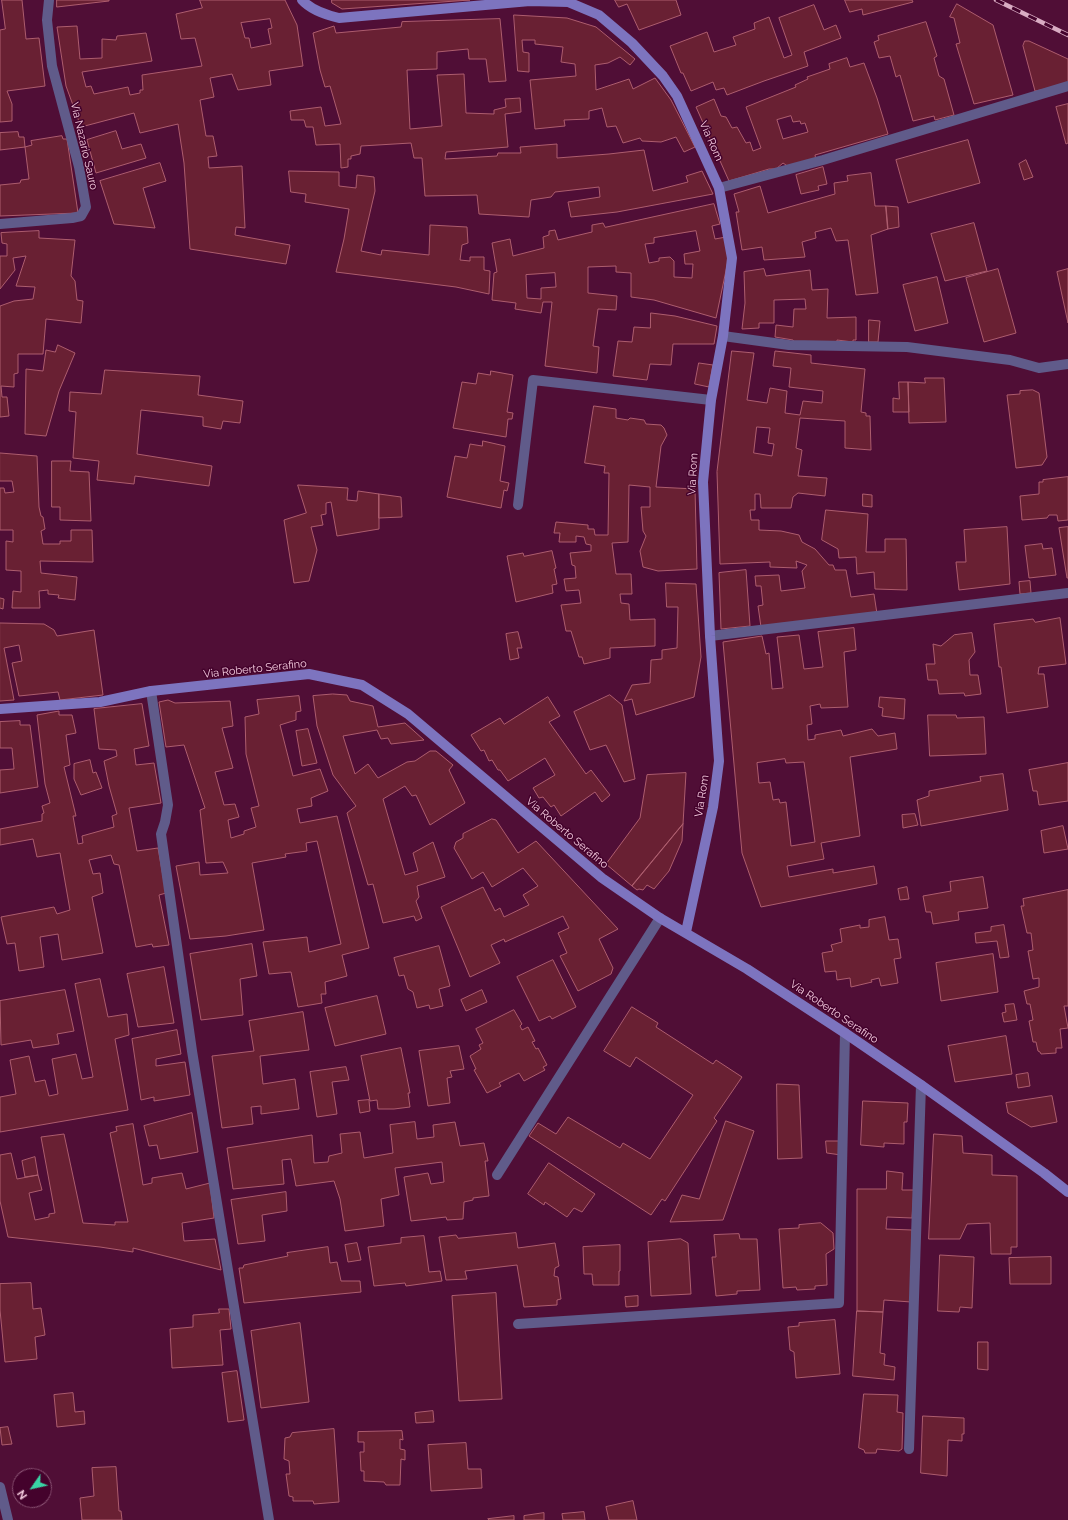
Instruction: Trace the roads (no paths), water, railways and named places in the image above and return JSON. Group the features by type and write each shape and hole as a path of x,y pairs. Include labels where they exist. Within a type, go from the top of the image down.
{"main road":[{"name":"Via Rom","path":"302,0 307,6 328,16 339,18 530,0 568,2 599,15 632,43 663,76 677,96 719,188 732,258 724,336 712,400 703,482 710,636 719,761 713,808 686,932"},
{"name":"Via Roberto Serafino","path":"0,709 100,702 151,692 309,674 362,685 408,714 602,878 660,918 747,969 845,1033 1044,1172 1068,1192"}],"street":[{"name":"Via Nazario Sauro","path":"0,224 72,218 81,216 86,207 79,168 52,66 47,20 49,0"},
{"path":"719,188 823,160 1068,86"},
{"path":"724,336 789,345 907,347 1010,360 1039,368 1068,364"},
{"path":"518,505 534,380 712,400"},
{"path":"710,636 1068,593"},
{"path":"151,692 168,805 161,834 192,1051 269,1520"},
{"path":"497,1175 660,918"},
{"path":"518,1324 839,1303 845,1033"},
{"path":"909,1449 921,1085"},
{"path":"0,1487 8,1520"}],"railway":[{"path":"996,0 1068,35"}]}
